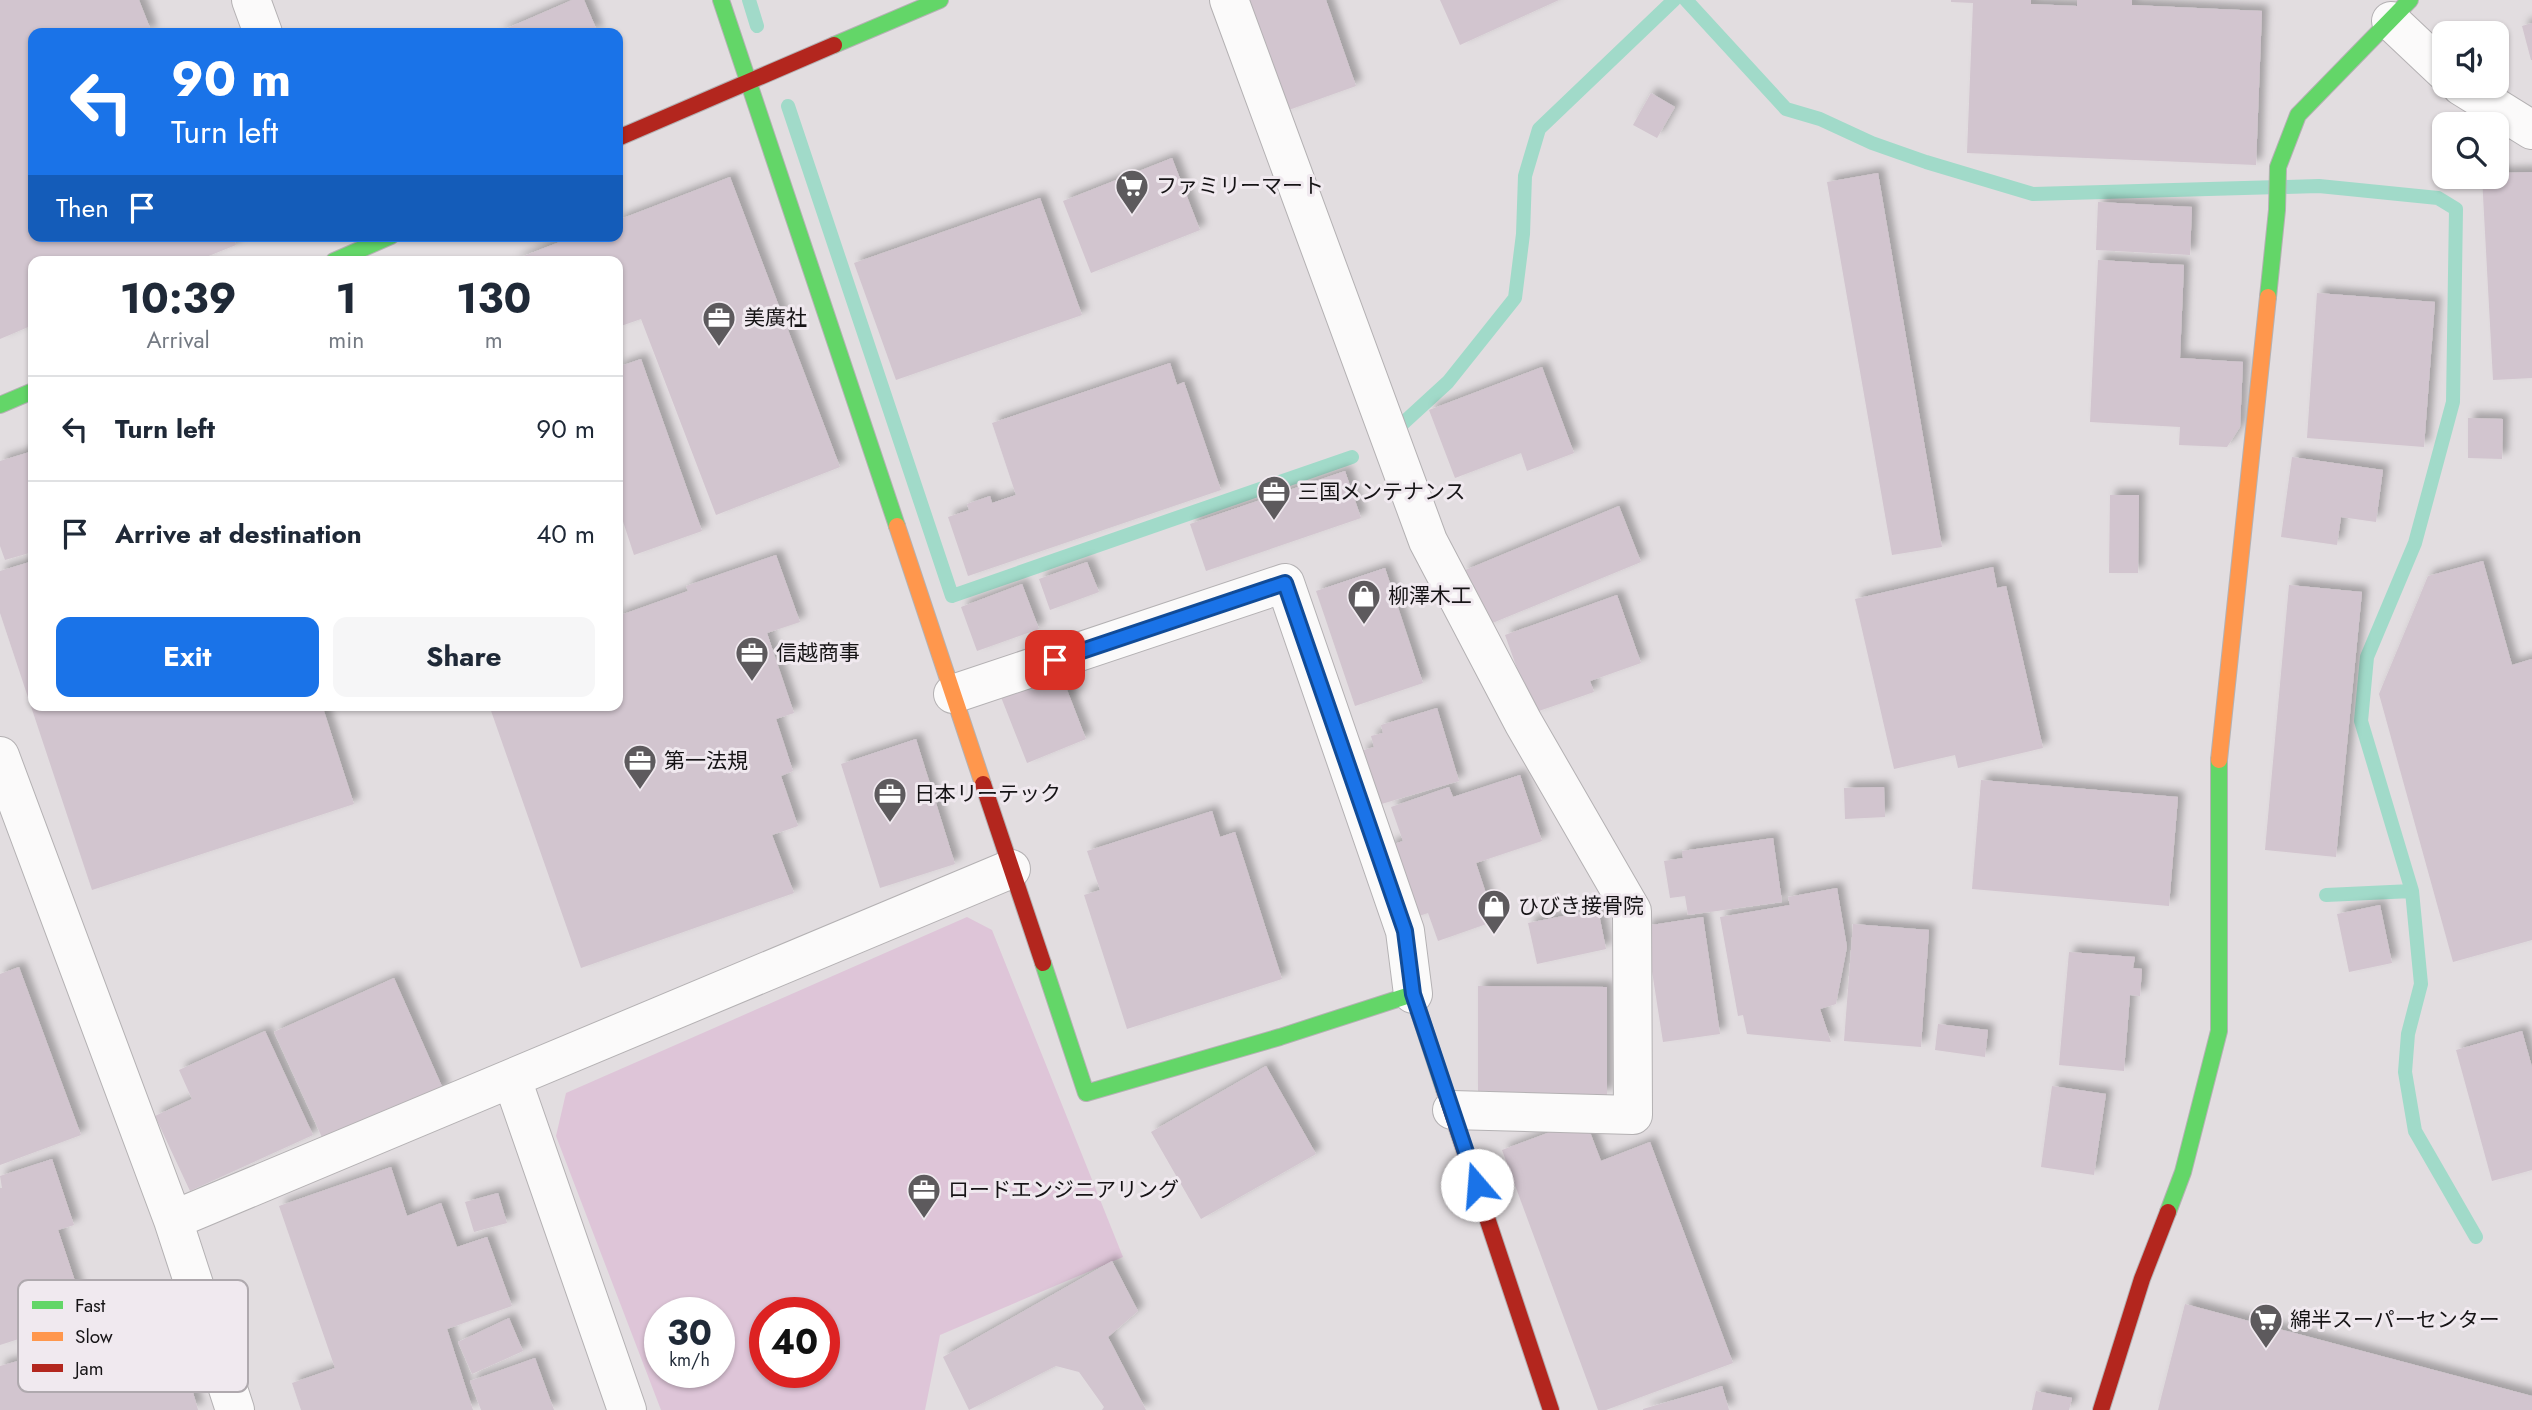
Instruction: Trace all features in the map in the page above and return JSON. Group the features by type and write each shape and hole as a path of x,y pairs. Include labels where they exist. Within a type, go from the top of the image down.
{"street":[{"path":"251,0 261,28"},
{"path":"721,0 1086,1093 1280,1037 1413,994"},
{"path":"623,136 940,0"},
{"path":"1229,0 1428,541 1522,722 1632,911 1633,1115 1452,1110"},
{"path":"2101,1410 2142,1279 2183,1172 2219,1031 2218,766 2277,210 2278,167 2298,115 2401,11 2432,54"},
{"path":"2480,98 2532,130"},
{"path":"338,251 370,242"},
{"path":"0,405 28,393"},
{"path":"953,694 1285,583 1405,931 1413,994 1551,1410"},
{"path":"0,755 173,1220 193,1280"},
{"path":"173,1220 1011,869"},
{"path":"512,1079 627,1410"},
{"path":"229,1392 235,1410"}],"shaded area":[{"path":"967,917 992,930 1123,1257 940,1335 925,1410 661,1410 653,1388 735,1388 735,1297 644,1297 644,1366 556,1136 566,1093"}],"building":[{"path":"0,0 139,0 150,28 28,28 28,242 235,242 236,245 208,256 28,256 28,327 0,339"},
{"path":"572,0 584,0 596,28 508,28"},
{"path":"1244,0 1326,0 1356,86 1283,112"},
{"path":"1440,0 1559,0 1460,45"},
{"path":"1951,0 2031,0 2031,4 2077,6 2077,0 2132,0 2132,5 2262,11 2256,165 1967,153 1973,3"},
{"path":"2532,23 2532,60 2531,60 2522,26"},
{"path":"1651,93 1675,107 1657,138 1633,125"},
{"name":"ファミリーマート","path":"1172,158 1200,230 1091,273 1063,201"},
{"path":"2532,172 2532,378 2493,380 2483,189 2509,189 2509,173"},
{"path":"1878,173 1942,547 1892,555 1827,182"},
{"path":"730,177 840,467 716,515 641,319 623,325 623,256 524,256 560,242 623,242 623,218"},
{"path":"1040,198 1082,315 896,380 854,263"},
{"path":"2098,202 2192,207 2190,255 2096,250"},
{"path":"2098,260 2184,265 2180,358 2243,362 2240,427 2227,447 2179,445 2180,427 2090,422"},
{"path":"2317,293 2435,302 2424,447 2307,438"},
{"path":"641,359 702,531 634,555 623,521 623,365"},
{"path":"1170,363 1177,385 1184,382 1221,490 968,576 948,517 969,510 967,504 990,496 992,503 1016,495 992,423"},
{"path":"1542,367 1574,453 1527,471 1521,453 1455,478 1429,410"},
{"path":"2468,418 2503,419 2502,459 2468,458"},
{"path":"28,453 28,553 5,560 0,546 0,461"},
{"path":"2292,457 2383,470 2376,522 2341,517 2337,545 2281,537"},
{"path":"1345,471 1361,518 1206,571 1190,524"},
{"path":"2110,495 2139,495 2138,573 2109,573"},
{"path":"1619,506 1641,562 1485,626 1463,571"},
{"path":"776,555 800,622 767,633 794,713 776,719 793,771 781,776 798,826 772,835 794,893 581,968 491,711 623,711 623,614 688,591 686,586"},
{"path":"2483,561 2512,665 2532,659 2532,940 2453,962 2379,694 2428,576"},
{"path":"1087,562 1099,592 1050,610 1039,579"},
{"path":"28,563 28,697 0,613 0,571"},
{"path":"1993,567 1997,588 2006,586 2043,748 1958,768 1955,755 1894,769 1855,599"},
{"path":"1385,568 1423,683 1355,706 1316,591"},
{"path":"1022,584 1039,629 977,651 961,607"},
{"path":"2289,585 2362,592 2336,857 2265,850"},
{"path":"1617,595 1641,663 1590,681 1594,692 1533,713 1505,635"},
{"path":"1059,669 1086,739 1027,763 999,692"},
{"path":"1437,708 1459,781 1378,805 1361,751 1374,747 1371,736 1383,733 1381,725"},
{"path":"33,711 324,711 354,804 92,890"},
{"path":"916,739 955,864 880,888 841,764"},
{"path":"1520,775 1542,841 1476,863 1495,921 1438,941 1428,913 1413,918 1388,846 1403,841 1391,807 1449,787 1453,797"},
{"path":"1981,780 2178,797 2169,906 1972,889"},
{"path":"1884,787 1885,817 1845,819 1844,788"},
{"path":"1212,811 1220,837 1235,832 1282,979 1127,1029 1084,895 1100,890 1087,851"},
{"path":"1773,838 1782,902 1688,915 1685,896 1670,898 1664,861 1683,858 1682,851"},
{"path":"1837,888 1847,947 1836,1004 1820,1009 1831,1042 1747,1034 1743,1015 1738,1016 1720,917 1790,905 1788,897"},
{"path":"2380,905 2392,963 2349,972 2337,914"},
{"path":"1598,909 1606,949 1537,964 1528,923"},
{"path":"1703,917 1720,1034 1663,1042 1645,926"},
{"path":"1853,924 1929,930 1921,1047 1844,1041"},
{"path":"2069,952 2135,957 2133,968 2142,969 2140,996 2130,995 2124,1071 2059,1065"},
{"path":"19,967 81,1135 0,1165 0,974"},
{"path":"394,978 444,1091 325,1144 274,1032"},
{"path":"1478,986 1607,987 1607,1095 1478,1093"},
{"path":"1938,1024 1988,1030 1985,1057 1935,1050"},
{"path":"265,1031 313,1135 190,1191 155,1116 192,1099 179,1070"},
{"path":"2522,1031 2532,1067 2532,1170 2492,1181 2456,1050"},
{"path":"1266,1066 1316,1154 1201,1219 1151,1132"},
{"path":"2052,1086 2106,1094 2094,1175 2041,1167"},
{"path":"1585,1119 1601,1161 1650,1142 1733,1363 1606,1410 1598,1410 1502,1150"},
{"path":"52,1159 74,1225 58,1230 75,1280 18,1280 18,1339 0,1345 2,1188 0,1176"},
{"path":"391,1167 407,1216 441,1203 457,1247 487,1237 512,1306 447,1329 473,1410 301,1410 292,1383 335,1368 279,1206"},
{"path":"498,1193 507,1223 474,1232 465,1202"},
{"path":"1112,1261 1138,1311 1108,1337 1146,1410 1102,1410 1104,1407 1079,1372 1056,1366 969,1410 943,1357"},
{"name":"綿半スーパーセンター","path":"2185,1304 2532,1396 2532,1410 2158,1410"},
{"path":"509,1318 523,1351 472,1374 458,1342"},
{"path":"535,1358 554,1410 481,1410 470,1381"},
{"path":"18,1361 18,1392 193,1392 198,1410 0,1410 0,1366"},
{"path":"1722,1386 1729,1410 1643,1410 1643,1409"},
{"path":"2036,1391 2072,1398 2069,1410 2032,1410"}],"waterway":[{"path":"749,0 757,26"},
{"path":"1400,426 1448,382 1515,298 1523,234 1525,176 1539,129 1674,0"},
{"path":"1686,0 1786,109 1820,119 1872,143 1926,162 2033,194 2319,186 2438,198 2456,209 2453,402 2415,543 2367,657 2361,721 2412,891 2421,984 2408,1034 2405,1072 2415,1131 2476,1237"},
{"path":"788,106 952,596 1352,457"},
{"path":"2326,895 2412,891"}],"traffic: fast":[{"path":"721,0 897,526"},
{"path":"834,45 940,0"},
{"path":"2268,297 2277,210 2278,167 2298,115 2410,0"},
{"path":"345,256 377,242"},
{"path":"0,405 28,393"},
{"path":"2168,1212 2183,1172 2219,1031 2219,760"},
{"path":"1043,963 1086,1093 1280,1037 1413,994 1444,1089"}],"traffic: slow":[{"path":"2219,760 2268,297"},
{"path":"897,526 983,784"}],"traffic: jam":[{"path":"623,136 834,45"},
{"path":"983,784 1043,963"},
{"path":"1444,1089 1551,1410"},
{"path":"2101,1410 2142,1279 2168,1212"}],"place":[{"name":"ファミリーマート","path":"1132,216"},
{"name":"美廣社","path":"719,348"},
{"name":"三国メンテナンス","path":"1274,522"},
{"name":"柳澤木工","path":"1364,626"},
{"name":"信越商事","path":"752,683"},
{"name":"第一法規","path":"640,791"},
{"name":"日本リーテック","path":"890,824"},
{"name":"ひびき接骨院","path":"1494,936"},
{"name":"ロードエンジニアリング","path":"924,1220"},
{"name":"綿半スーパーセンター","path":"2266,1350"}],"route":[{"path":"1055,660 1285,583 1405,931 1413,994 1477,1185"}]}
